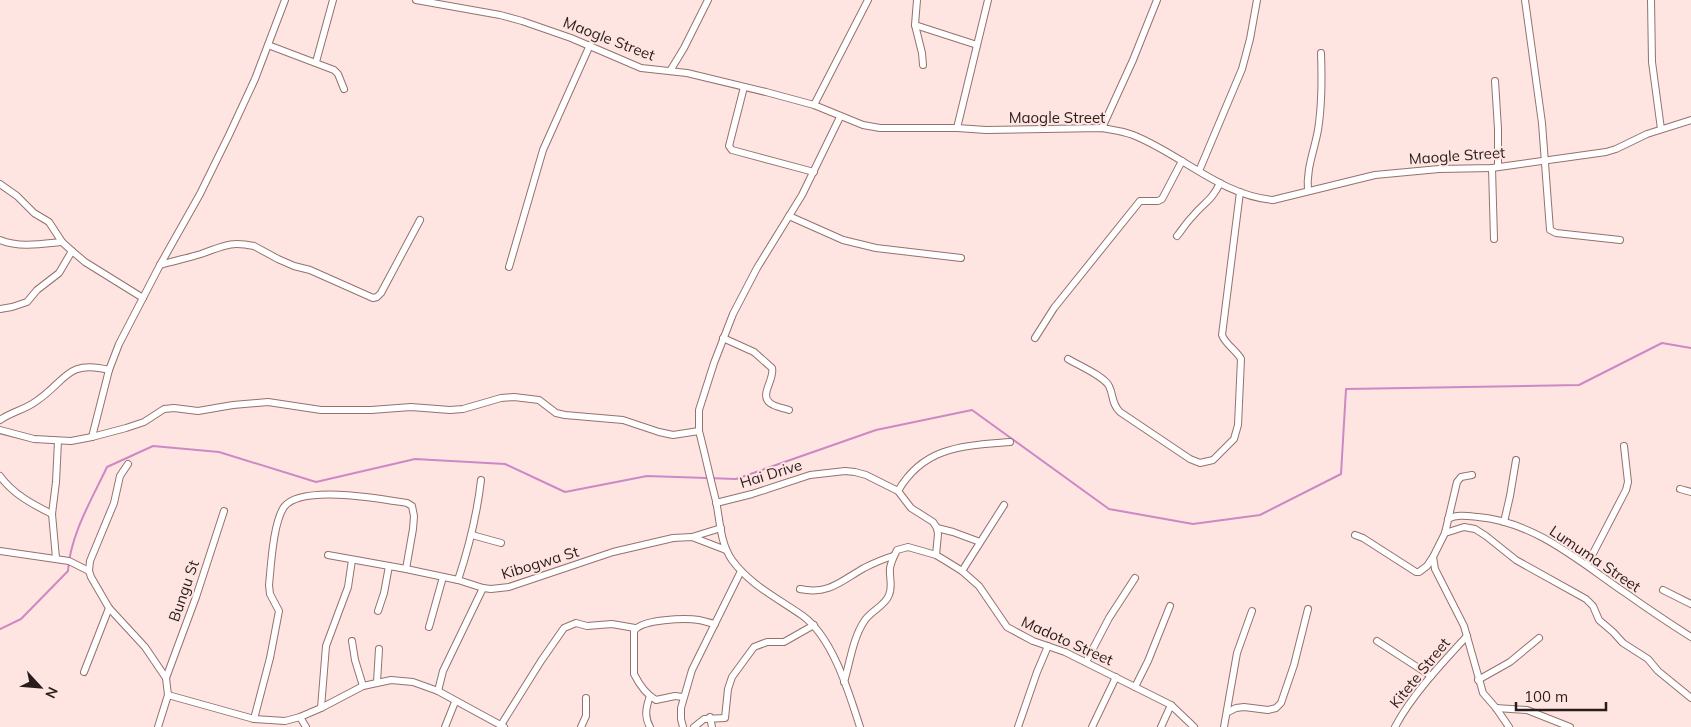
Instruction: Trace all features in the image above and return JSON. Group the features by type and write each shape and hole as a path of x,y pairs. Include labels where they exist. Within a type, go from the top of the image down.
{"street":[{"path":"92,437 109,370 119,344 213,168 255,79 285,0"},
{"path":"316,62 333,0"},
{"name":"Maogle Street","path":"416,0 508,17 590,45 641,68 670,71 744,87 814,105 840,117 880,128 995,130 1102,128 1132,134 1220,183 1257,198 1273,200 1375,175 1439,169 1495,167 1606,152 1661,129 1691,120"},
{"path":"670,71 708,0"},
{"path":"814,105 868,0"},
{"path":"917,0 915,25 922,53 923,66"},
{"path":"957,128 988,0"},
{"path":"1102,128 1133,60 1156,0"},
{"path":"1199,171 1242,69 1250,40 1257,0"},
{"path":"1525,0 1542,122 1550,230 1552,232 1620,240"},
{"path":"1651,0 1652,62 1661,129"},
{"path":"915,25 978,45"},
{"path":"268,45 334,70 338,74 344,89"},
{"path":"509,267 543,150 590,45"},
{"path":"1308,191 1307,172 1315,145 1320,116 1321,53"},
{"path":"1494,239 1495,167 1498,129 1495,81"},
{"path":"744,87 730,142 732,150 814,172"},
{"path":"840,117 814,172 746,288 723,338 700,410 699,431 726,550 741,571 814,625 827,644 844,682 860,727"},
{"path":"1035,338 1054,308 1140,201 1158,201 1164,196 1182,162"},
{"path":"1177,236 1193,215 1207,203 1220,183"},
{"path":"0,184 28,208 49,222 62,242 85,262 143,298"},
{"path":"1068,360 1104,380 1109,386 1114,406 1120,412 1190,459 1200,463 1207,463 1221,454 1234,439 1238,425 1241,359 1237,352 1224,340 1222,335 1240,192"},
{"path":"788,216 843,240 876,248 961,258"},
{"path":"160,265 200,254 221,245 254,246 294,266 310,270 373,298 378,297 381,293 420,220"},
{"path":"0,240 10,243 33,244 62,242"},
{"path":"0,309 27,302 37,290 59,274 72,251"},
{"path":"723,338 754,352 772,368 772,378 767,392 767,400 770,404 789,410"},
{"path":"0,420 48,394 73,370 84,366 94,366 109,370"},
{"path":"0,430 34,439 58,441 92,437 126,428 144,422 164,409 174,408 198,411 268,402 321,410 371,410 411,407 450,410 463,409 501,398 514,397 539,400 556,412 565,415 623,420 673,435 699,431"},
{"path":"56,558 52,514 58,441"},
{"path":"898,491 912,471 933,455 950,449 1010,442"},
{"path":"1587,565 1626,490 1628,482 1624,446"},
{"path":"1504,522 1516,460"},
{"path":"128,464 120,476 114,503 90,561 89,571 109,608 145,647 166,678 168,695 158,727"},
{"name":"Hai Drive","path":"716,503 752,494 810,475 845,471 866,475 898,491 911,508 925,515 937,528"},
{"path":"1355,535 1418,572 1427,566 1445,533 1457,482 1461,477 1472,475"},
{"path":"0,476 5,483 25,500 52,514"},
{"path":"458,580 478,510 482,480"},
{"path":"1680,489 1691,492"},
{"path":"254,719 275,637 279,611 270,594 269,585 277,527 282,509 288,502 304,497 351,494 407,503 412,506 414,516 406,569"},
{"path":"962,571 1004,505"},
{"name":"Bungu St","path":"166,678 224,511"},
{"name":"Lumuma Street","path":"1448,519 1467,516 1487,518 1504,522 1548,540 1587,565 1644,607 1691,637"},
{"path":"1445,533 1464,527 1475,529 1516,560 1586,599 1593,606 1598,620 1623,643 1648,659 1658,671 1691,698"},
{"path":"692,537 721,528"},
{"path":"936,555 937,528 980,542"},
{"path":"472,535 501,543"},
{"name":"Kibogwa St","path":"328,555 406,569 491,589 509,587 613,552 673,538 692,537 726,550"},
{"name":"Madoto Street","path":"800,589 809,591 832,588 865,567 893,556 897,550 908,547 936,555 962,571 979,586 1006,627 1065,652 1171,705 1194,727"},
{"path":"0,551 26,556 56,558 69,561 89,571"},
{"path":"844,682 860,629 866,618 889,597 891,590 890,569 893,556"},
{"path":"1433,557 1435,569 1464,626 1483,692 1509,727"},
{"path":"321,708 326,646 348,587 352,560"},
{"path":"378,611 384,593 389,566"},
{"path":"683,727 680,719 681,708 692,670 741,571"},
{"path":"429,627 443,577"},
{"path":"1086,662 1109,618 1135,578"},
{"path":"438,691 443,671 483,588"},
{"path":"1663,590 1691,604"},
{"path":"1135,687 1148,661 1170,606"},
{"path":"84,672 109,608"},
{"path":"1228,712 1244,707 1268,710 1276,708 1281,704 1294,665 1308,609"},
{"path":"1224,727 1237,653 1252,611"},
{"path":"684,697 676,696 656,700 650,696 637,680 634,674 633,634 638,626 660,621 699,620 714,624"},
{"path":"168,695 254,719 285,721 321,708 363,686 391,680 413,682 438,691 502,726 541,661 564,628 576,623 587,626 612,624 636,628"},
{"path":"723,719 726,716 728,689 732,677 754,647 767,642 784,642 814,625"},
{"name":"Kitete Street","path":"1395,727 1404,712 1450,652 1467,636"},
{"path":"1478,680 1499,670 1539,638"},
{"path":"352,641 355,660 363,686"},
{"path":"1377,641 1432,676"},
{"path":"1018,727 1048,646"},
{"path":"377,682 379,649"},
{"path":"1092,727 1116,677"},
{"path":"650,696 646,706 650,727"},
{"path":"581,727 586,716 586,698"},
{"path":"445,727 455,702"},
{"path":"1161,727 1171,705"},
{"path":"1496,708 1528,710 1570,727"},
{"path":"300,717 306,727"},
{"path":"694,727 699,721 710,717 723,719"},
{"path":"710,717 712,727"},
{"path":"723,719 726,727"}],"waterway":[{"path":"0,629 21,619 68,571 77,531 107,467 153,446 219,452 316,482 415,459 505,464 565,492 647,476 736,479 876,430 972,410 1109,509 1193,524 1260,515 1341,474 1346,389 1579,385 1662,343 1691,348"}]}
